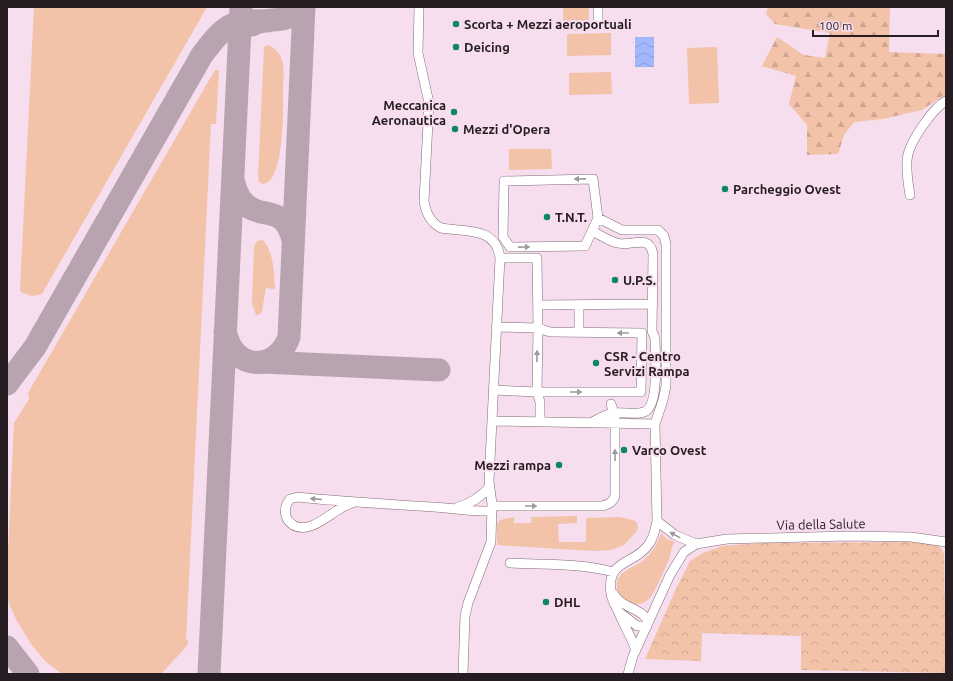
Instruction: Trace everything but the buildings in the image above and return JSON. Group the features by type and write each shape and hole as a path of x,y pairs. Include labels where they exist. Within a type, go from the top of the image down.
{"street":[{"path":"419,7 418,53 429,103 424,201 425,209 429,218 441,228 476,231 483,234 494,243 499,251 500,258 492,421 490,487 492,508 491,542 468,603 465,616 463,674"},
{"path":"598,7 598,23"},
{"path":"910,195 908,154 930,115 940,104 946,101"},
{"path":"594,179 601,220 592,231 585,246 510,247 503,237 504,182 594,179"},
{"path":"601,220 622,230 658,230 664,236 666,244 666,386 655,424 657,521 655,533 648,545 639,554 616,568 613,572 611,586 613,602 631,636 636,650"},
{"path":"592,231 618,244 644,242 650,244 654,254 652,331 655,338 655,391 650,406 646,411 640,413 624,413 612,408"},
{"path":"500,258 537,258 537,392 540,402 540,422"},
{"path":"538,305 653,304"},
{"path":"579,333 582,305"},
{"path":"493,390 537,392 642,392 642,333 550,332 538,328 496,327"},
{"path":"355,502 339,509 313,525 305,527 297,527 292,524 285,515 286,503 290,498 298,497 479,511 492,508 602,506 613,502 616,496 615,424 612,408 603,396 597,392"},
{"path":"590,423 612,408"},
{"path":"492,421 655,424"},
{"path":"446,508 466,505 476,500 490,487"},
{"path":"657,521 675,535 696,544"},
{"name":"Via della Salute","path":"696,544 727,539 848,536 911,536 946,542"},
{"path":"628,674 630,663 676,563 684,552 696,544"},
{"path":"510,563 591,567 613,572"},
{"path":"611,586 617,599 624,605 640,613 648,624"},
{"path":"618,611 637,626 648,624"}],"green space":[{"path":"34,7 207,7 42,294 32,296 21,292 20,289"},
{"path":"563,7 589,7 589,31 563,31"},
{"path":"768,7 890,7 889,52 946,54 946,94 922,110 883,119 854,122 844,135 838,154 807,155 807,125 789,104 796,76 762,66 777,37 804,55 825,58 830,33 775,24 766,14"},
{"path":"611,33 611,55 567,56 567,34"},
{"path":"268,45 279,53 283,64 284,76 279,158 275,171 270,180 263,184 259,182 258,176 264,47"},
{"path":"717,47 719,103 689,104 687,48"},
{"path":"215,70 219,70 216,124 211,124 186,640 189,641 186,647 161,674 62,674 45,661 31,644 9,604 7,573 14,423 29,399 28,393"},
{"path":"611,72 612,94 569,95 569,73"},
{"path":"509,149 551,149 552,169 509,170"},
{"path":"263,240 267,245 274,269 275,289 266,288 262,311 260,314 256,315 252,304 254,247 257,241"},
{"path":"577,516 577,523 558,524 559,542 586,542 586,518 620,517 636,521 638,527 637,531 624,545 611,550 593,551 497,545 497,524 500,520 514,517 514,523 531,523 531,517"},
{"path":"661,533 667,539 675,542 668,563 650,598 641,604 627,602 619,594 617,581 624,572 648,556"},
{"path":"919,542 939,546 944,553 946,673 801,670 801,636 702,633 701,661 645,659 690,561 703,553 722,546 761,543"}],"water":[{"path":"635,37 654,37 654,67 635,67"}],"taxiway":[{"path":"209,674 241,7"},
{"path":"252,25 258,22 289,17 300,7"},
{"path":"225,332 231,347 238,355 246,360 254,362 263,362 279,354 289,337 304,7"},
{"path":"7,384 35,347 202,55 227,27 239,22 267,21"},
{"path":"233,180 238,195 244,203 251,208 272,214 284,221 293,240"},
{"path":"262,362 439,370"},
{"path":"7,647 28,674"}],"place":[{"name":"Scorta + Mezzi aeroportuali","path":"456,24"},
{"name":"Deicing","path":"456,47"},
{"name":"Meccanica Aeronautica","path":"454,112"},
{"name":"Mezzi d'Opera","path":"455,129"},
{"name":"Parcheggio Ovest","path":"725,189"},
{"name":"T.N.T.","path":"547,217"},
{"name":"U.P.S.","path":"615,280"},
{"name":"CSR - Centro Servizi Rampa","path":"596,363"},
{"name":"Varco Ovest","path":"624,450"},
{"name":"Mezzi rampa","path":"559,465"},
{"name":"DHL","path":"546,602"}]}
